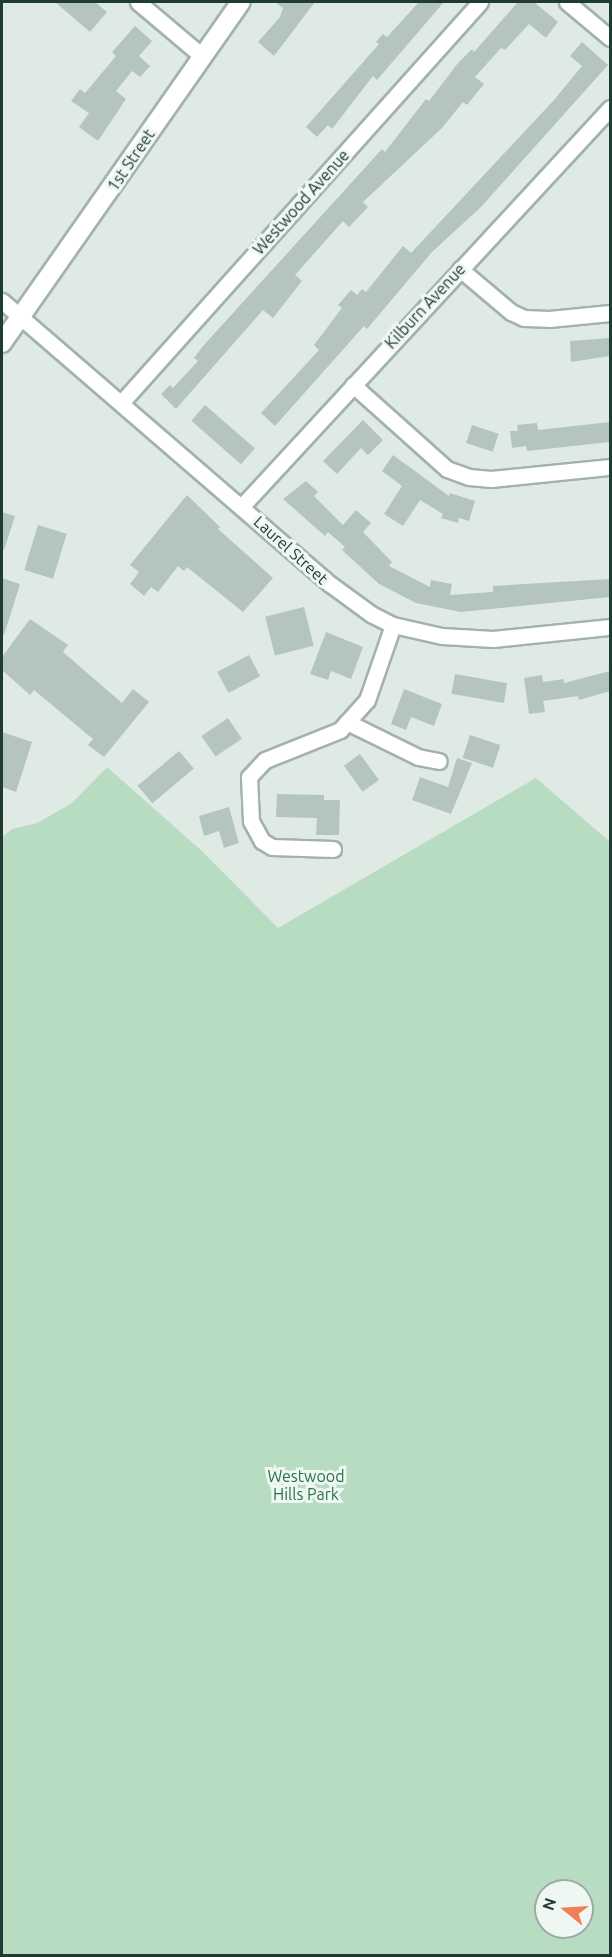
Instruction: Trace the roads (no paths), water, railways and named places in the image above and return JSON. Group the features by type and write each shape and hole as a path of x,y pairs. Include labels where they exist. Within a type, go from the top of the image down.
{"main road":[{"name":"1st Street","path":"2,343 23,321 241,2"}],"street":[{"path":"138,2 202,56"},
{"name":"Westwood Avenue","path":"121,403 480,2"},
{"path":"567,2 610,38"},
{"name":"Kilburn Avenue","path":"242,506 610,108"},
{"path":"460,269 511,312 524,318 549,319 610,313"},
{"name":"Laurel Street","path":"2,301 330,584 393,625 442,636 492,639 610,627"},
{"path":"352,385 447,469 469,477 491,479 610,467"},
{"path":"333,849 272,848 262,841 251,821 249,777 265,760 340,730 372,691 393,625"},
{"path":"347,722 418,756 439,761"}],"park label":[{"name":"Westwood Hills Park","path":"306,1485"}]}
